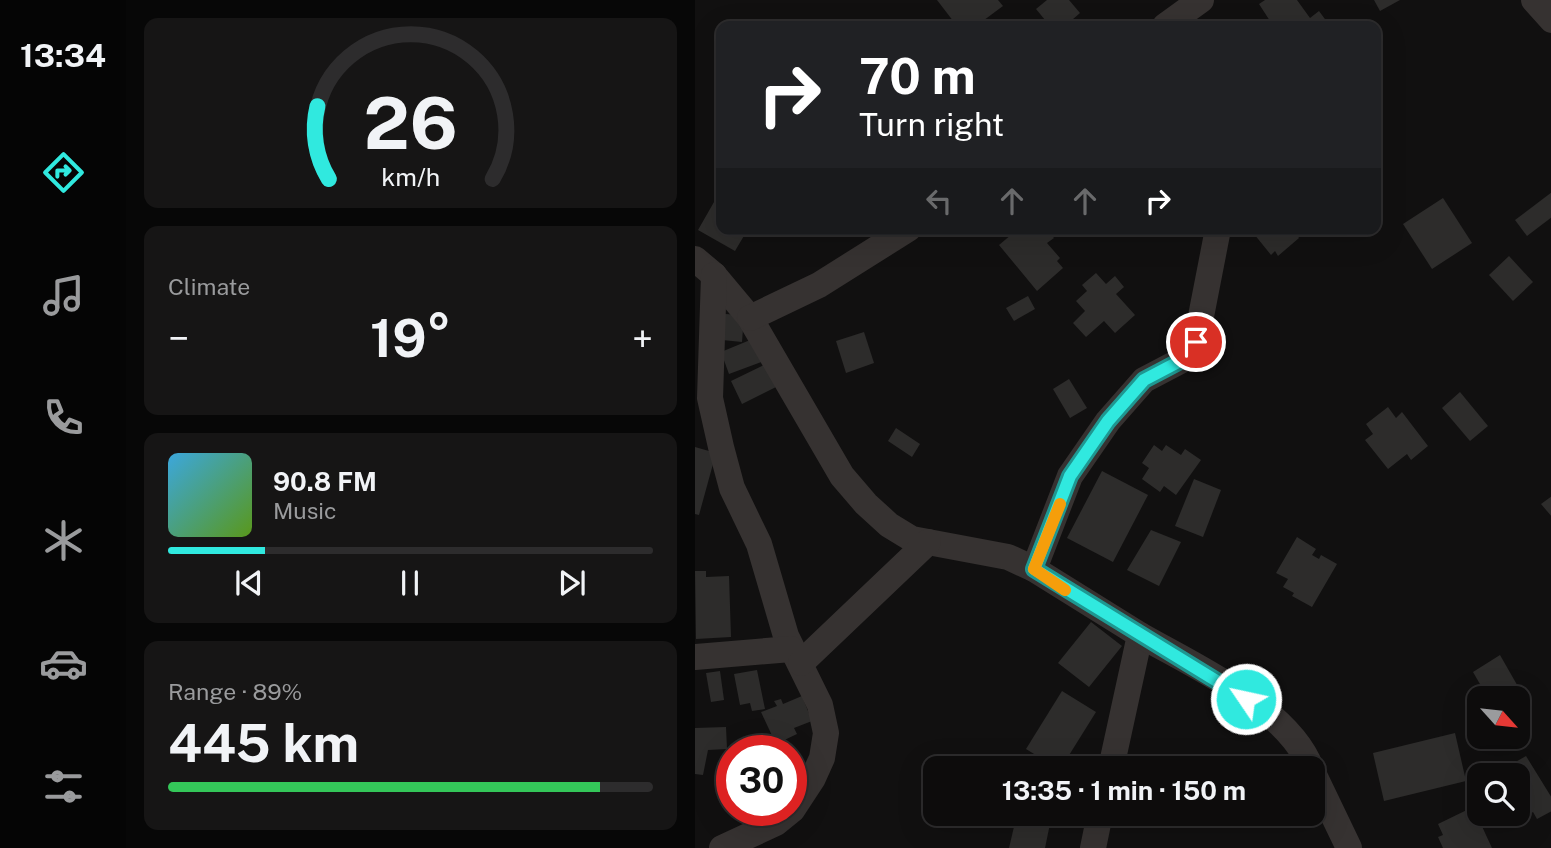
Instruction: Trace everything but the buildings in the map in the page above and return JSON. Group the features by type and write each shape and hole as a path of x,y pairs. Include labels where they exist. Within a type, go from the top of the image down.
{"street":[{"path":"1172,21 1201,0"},
{"path":"1534,0 1551,20"},
{"path":"750,318 819,285 898,235"},
{"path":"1034,569 1070,476 1108,421 1144,380 1191,353 1196,342 1217,235"},
{"path":"704,267 750,318 842,476 865,504 889,525 912,539 988,551 1034,569 1139,635 1207,673 1268,714 1297,742 1304,756"},
{"path":"704,267 710,398 732,488 759,544 796,656 825,720 822,758 813,778 792,810 776,823 722,848"},
{"path":"695,657 796,656 928,542"},
{"path":"1114,756 1139,635"},
{"path":"1325,798 1349,848"},
{"path":"1093,848 1098,826"}],"slow traffic":[{"path":"1060,504 1034,569 1065,590"}],"route":[{"path":"1196,342 1191,353 1184,359 1152,373 1144,380 1108,421 1070,476 1034,569 1246,699"}]}
